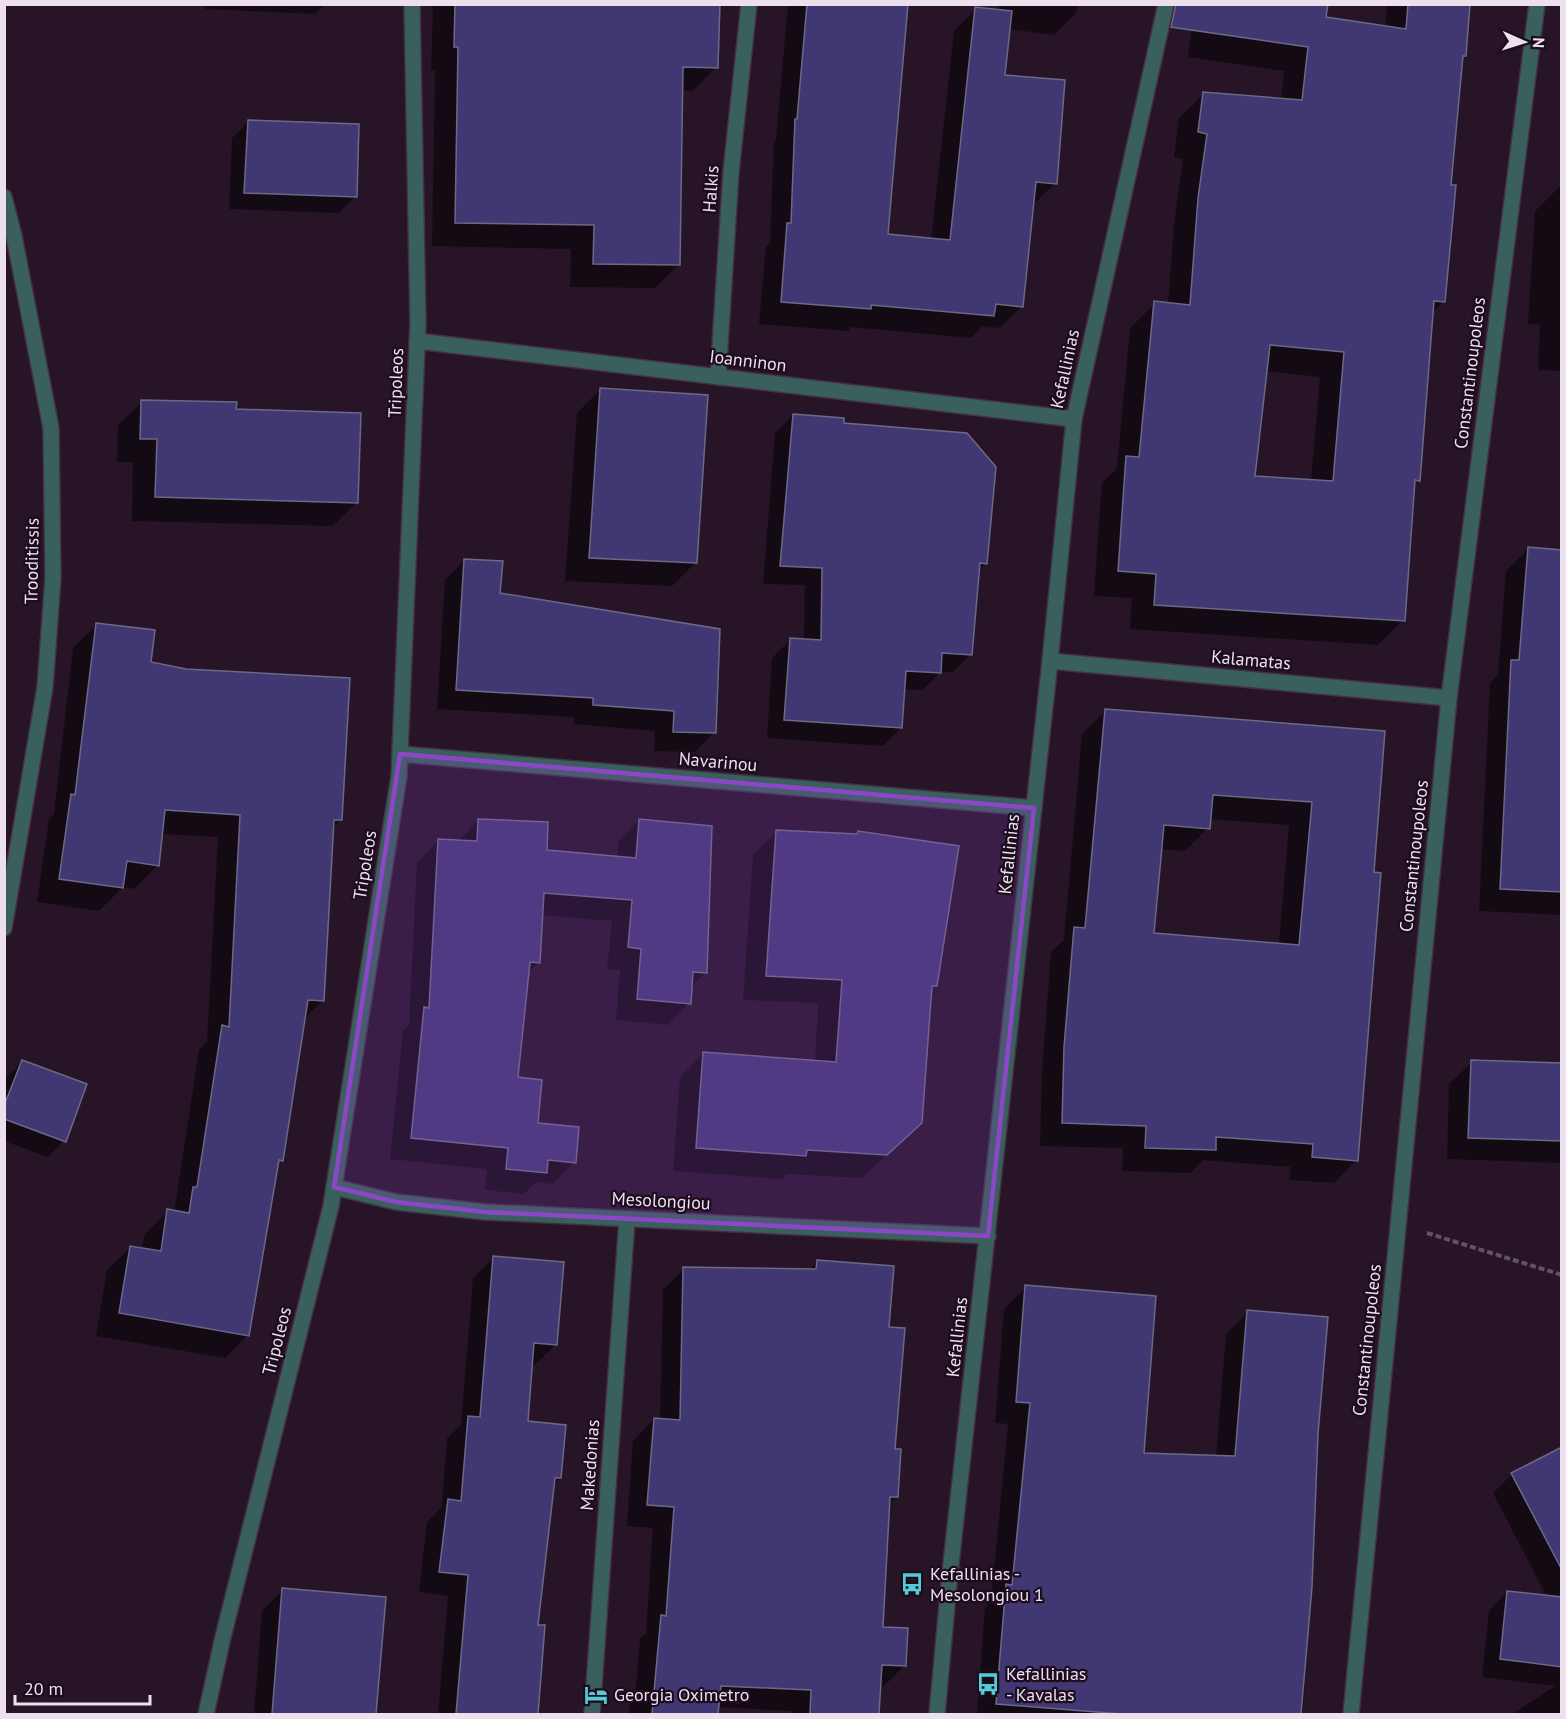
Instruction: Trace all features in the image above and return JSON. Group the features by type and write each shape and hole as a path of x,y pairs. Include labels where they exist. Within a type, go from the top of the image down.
{"street":[{"name":"Tripoleos","path":"206,1714 334,1187 399,776 417,341 412,4"},
{"name":"Halkis","path":"718,377 731,172 749,4"},
{"name":"Kefallinias","path":"937,1714 950,1573 1050,661 1074,419 1166,4"},
{"name":"Constantinoupoleos","path":"1351,1714 1449,698 1537,4"},
{"name":"Trooditissis","path":"4,197 14,236 51,428 53,578 45,687 4,928"},
{"name":"Ioanninon","path":"417,341 1074,419"},
{"name":"Kalamatas","path":"1050,661 1449,698"},
{"name":"Navarinou","path":"400,754 1034,808"},
{"name":"Mesolongiou","path":"334,1187 396,1202 485,1212 987,1236"},
{"name":"Makedonias","path":"592,1714 627,1219"}],"path":[{"path":"1398,1224 1562,1275"}],"highlighted area":[{"path":"400,754 1034,808 988,1236 485,1212 396,1202 334,1187"}],"building":[{"path":"455,4 720,4 718,68 683,67 680,265 593,264 594,225 455,223 458,47 454,47"},
{"path":"807,4 908,4 888,234 950,240 975,7 1012,11 1005,75 1065,80 1057,184 1036,182 1023,307 996,304 994,316 871,305 871,309 781,302 787,223 791,223 795,119 797,119"},
{"path":"1176,4 1328,4 1326,17 1406,29 1408,4 1470,4 1451,185 1456,185 1445,302 1434,301 1420,481 1415,480 1405,621 1154,605 1156,574 1118,571 1126,456 1139,457 1154,301 1190,305 1198,198 1207,134 1198,132 1203,92 1302,100 1308,47 1171,27","holes":["1270,345 1344,352 1333,481 1255,476"]},
{"path":"248,120 359,124 357,197 244,193"},
{"path":"600,388 708,395 697,563 589,558"},
{"path":"141,400 237,402 236,409 361,413 358,503 155,497 157,439 140,439"},
{"path":"793,414 844,418 844,423 967,433 996,467 987,564 980,563 972,655 942,653 941,673 906,671 902,728 784,720 790,638 821,640 822,568 780,566"},
{"path":"1528,547 1562,550 1562,892 1500,889 1511,660 1519,660"},
{"path":"464,559 503,561 500,593 720,629 716,733 673,732 674,711 593,705 593,698 456,690"},
{"path":"96,623 155,630 151,662 186,669 350,678 342,820 334,820 324,1001 308,1000 283,1161 279,1160 249,1336 119,1313 130,1246 161,1251 167,1209 189,1213 193,1187 197,1187 222,1025 229,1027 240,815 165,810 159,866 127,861 123,888 59,879 71,794 75,795"},
{"path":"1105,709 1385,731 1374,872 1381,873 1358,1161 1312,1157 1313,1144 1216,1137 1216,1150 1145,1148 1146,1126 1062,1123 1064,1047 1074,927 1085,928","holes":["1213,795 1312,802 1299,945 1154,933 1164,825 1210,829"]},
{"path":"478,819 548,822 547,850 636,858 639,819 712,826 707,973 693,972 691,1004 637,999 641,949 628,947 632,900 544,893 540,963 530,962 518,1077 542,1080 538,1123 579,1127 576,1163 548,1160 547,1173 506,1169 508,1148 411,1138 424,1007 429,1008 438,839 477,841"},
{"path":"776,830 857,834 858,831 959,846 937,986 932,986 922,1123 887,1155 807,1150 806,1156 696,1148 703,1052 836,1062 842,980 766,976"},
{"path":"22,1060 87,1084 66,1142 4,1119 4,1106"},
{"path":"1471,1060 1562,1063 1562,1141 1468,1138"},
{"path":"493,1256 564,1262 557,1345 534,1343 528,1421 566,1425 561,1478 555,1478 538,1625 545,1625 538,1714 456,1714 468,1575 439,1572 448,1499 461,1501 468,1416 480,1417"},
{"path":"817,1260 894,1266 889,1327 905,1328 895,1449 901,1449 898,1497 890,1497 883,1627 908,1628 906,1666 882,1665 879,1714 810,1714 811,1690 721,1686 718,1714 652,1714 661,1615 666,1616 674,1507 647,1505 654,1418 680,1420 683,1267 816,1269"},
{"path":"1025,1285 1156,1296 1144,1453 1235,1456 1247,1310 1328,1317 1318,1434 1312,1587 1301,1714 1121,1714 996,1704 1006,1584 1012,1585 1030,1403 1016,1402"},
{"path":"1562,1447 1562,1570 1511,1473"},
{"path":"282,1588 386,1597 376,1714 272,1714"},
{"path":"1507,1591 1562,1597 1562,1667 1500,1659"}],"place":[{"name":"Kefallinias - Mesolongiou 1","path":"912,1584"},
{"name":"Kefallinias - Kavalas","path":"988,1684"},
{"name":"Georgia Oximetro","path":"596,1695"}]}
